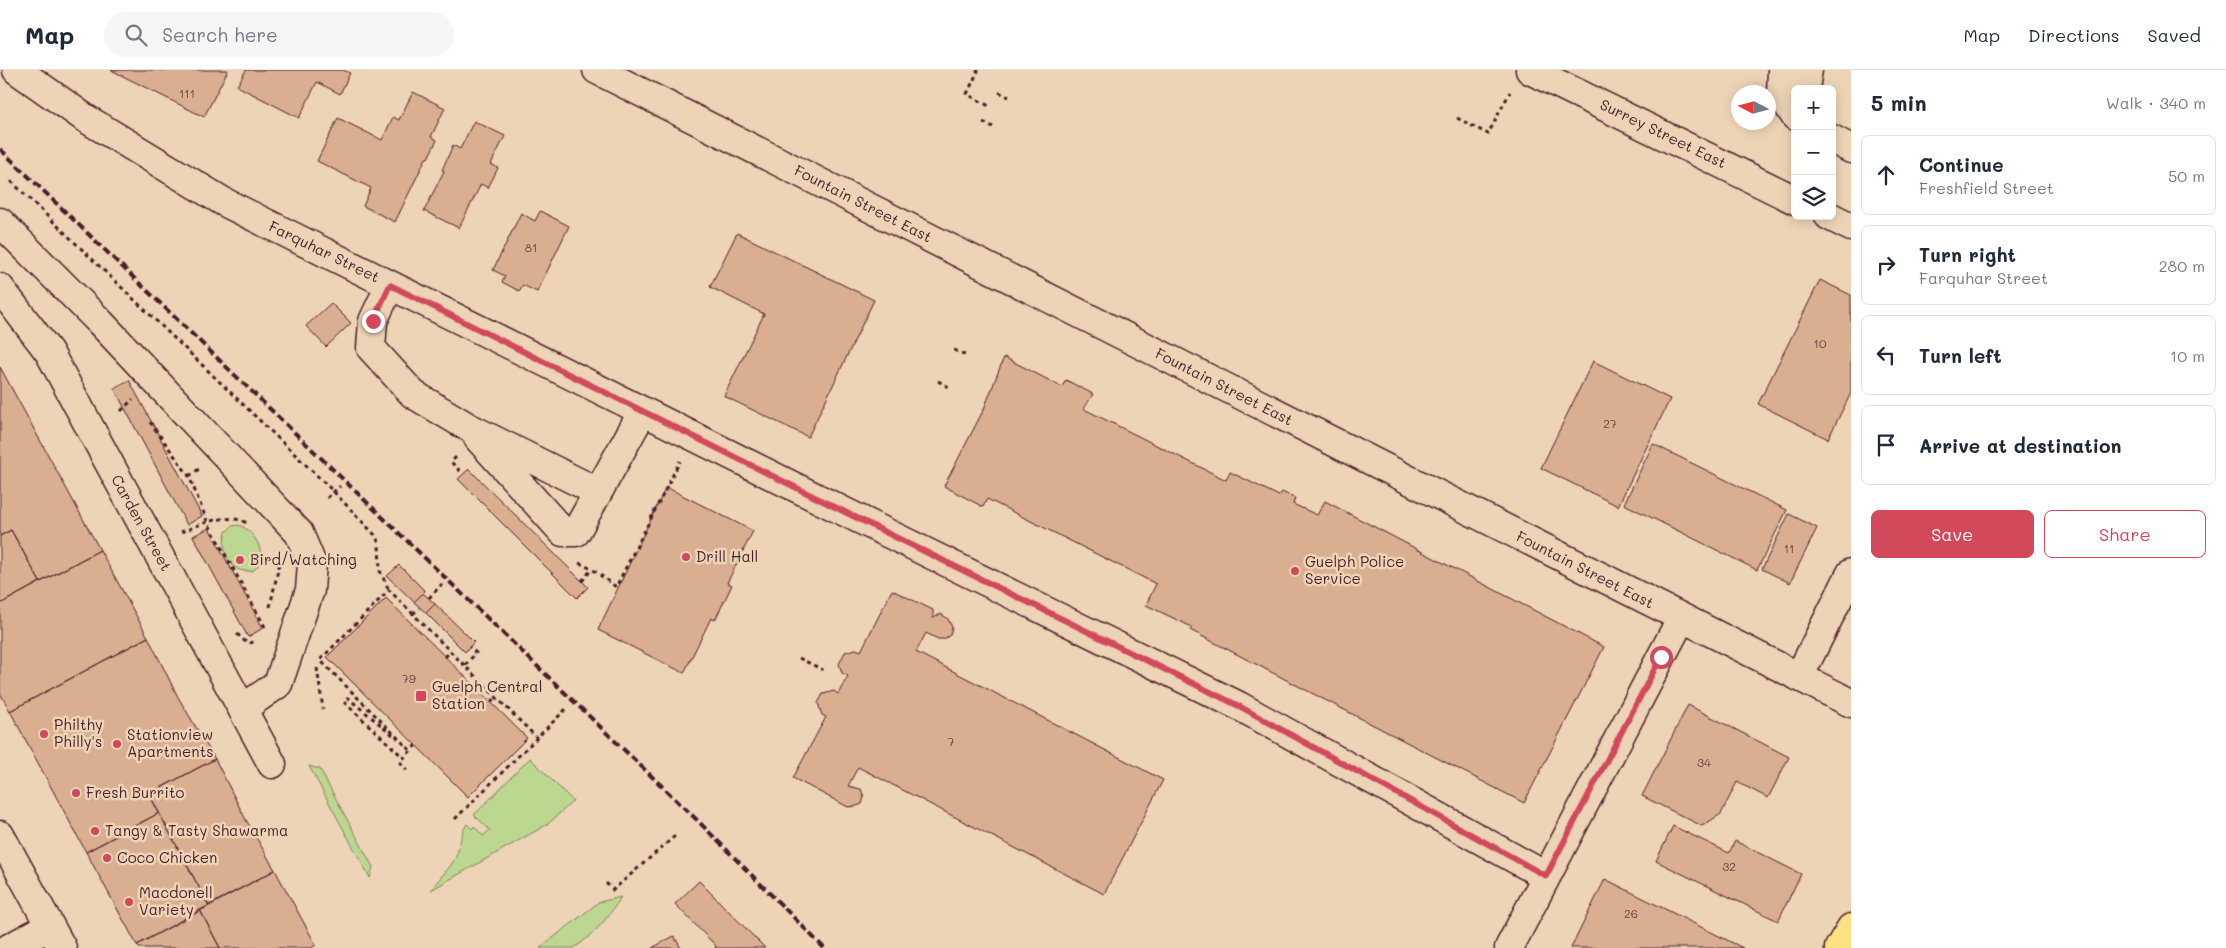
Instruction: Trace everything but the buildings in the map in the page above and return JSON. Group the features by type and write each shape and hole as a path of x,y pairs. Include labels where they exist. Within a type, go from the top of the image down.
{"main road":[{"path":"1839,948 1851,928"}],"street":[{"name":"Farquhar Street","path":"17,70 85,118 224,202 1239,706 1546,876"},
{"name":"Fountain Street East","path":"597,70 1681,619 1851,703"},
{"path":"1782,70 1782,94 1791,109"},
{"path":"1805,85 1808,70"},
{"name":"Surrey Street East","path":"1522,77 1791,198"},
{"path":"1836,141 1851,149"},
{"path":"1836,220 1851,227"},
{"path":"0,222 100,322 299,533 312,564 310,590 278,684 242,709"},
{"path":"390,285 373,321 371,348 413,394 468,427 598,492"},
{"name":"Carden Street","path":"0,288 48,352 272,764"},
{"path":"468,427 563,532 576,532 643,411"},
{"path":"1799,677 1851,573"},
{"path":"1509,948 1681,619"},
{"path":"0,835 56,937 9,948"}],"path":[{"path":"976,70 978,71 967,94 991,107"},
{"path":"1457,118 1488,134 1522,77"},
{"path":"999,92 1009,97"},
{"path":"983,122 993,127"},
{"path":"11,181 334,492 375,534 379,543 380,571 389,590 537,738"},
{"path":"954,350 966,355"},
{"path":"938,381 949,387"},
{"path":"121,411 139,393"},
{"path":"327,498 340,486"},
{"path":"180,532 213,519 240,520 249,524"},
{"path":"207,522 265,629 268,618"},
{"path":"270,608 280,560"},
{"path":"582,581 592,569"},
{"path":"429,598 442,584"},
{"path":"389,590 320,660 410,750"},
{"path":"414,614 419,608"},
{"path":"232,629 247,643 258,642"},
{"path":"258,649 258,642 261,636"},
{"path":"465,665 476,653 469,647"},
{"path":"445,657 451,651"},
{"path":"799,658 823,670"},
{"path":"316,665 324,709"},
{"path":"490,702 496,696"},
{"path":"410,750 348,698 344,702 404,758 416,745"},
{"path":"455,819 567,708"},
{"path":"400,762 407,770"},
{"path":"606,883 613,890 675,836"}],"green space":[{"path":"239,525 255,538 261,552 259,565 252,571 239,570 234,567 230,563 225,551 226,532 232,526"},
{"path":"530,758 573,801 548,824 431,890 456,857 464,828 467,824 472,829 474,826 483,836 490,830 474,815"},
{"path":"309,766 320,769 373,867 370,878"},
{"path":"621,897 600,925 574,948 540,948 599,902"}],"railway":[{"path":"0,149 697,820 824,948"}],"place":[{"name":"Drill Hall","path":"686,557"},
{"name":"Bird/Watching","path":"240,560"},
{"name":"Guelph Police Service","path":"1295,571"},
{"name":"Guelph Central Station","path":"421,696"},
{"name":"Philthy Philly's","path":"44,734"},
{"name":"Stationview Apartments","path":"117,744"},
{"name":"Fresh Burrito","path":"76,793"},
{"name":"Tangy & Tasty Shawarma","path":"95,831"},
{"name":"Coco Chicken","path":"107,858"},
{"name":"Macdonell Variety","path":"129,902"}],"route":[{"path":"373,321 390,285 1239,706 1546,876 1661,657"}]}
